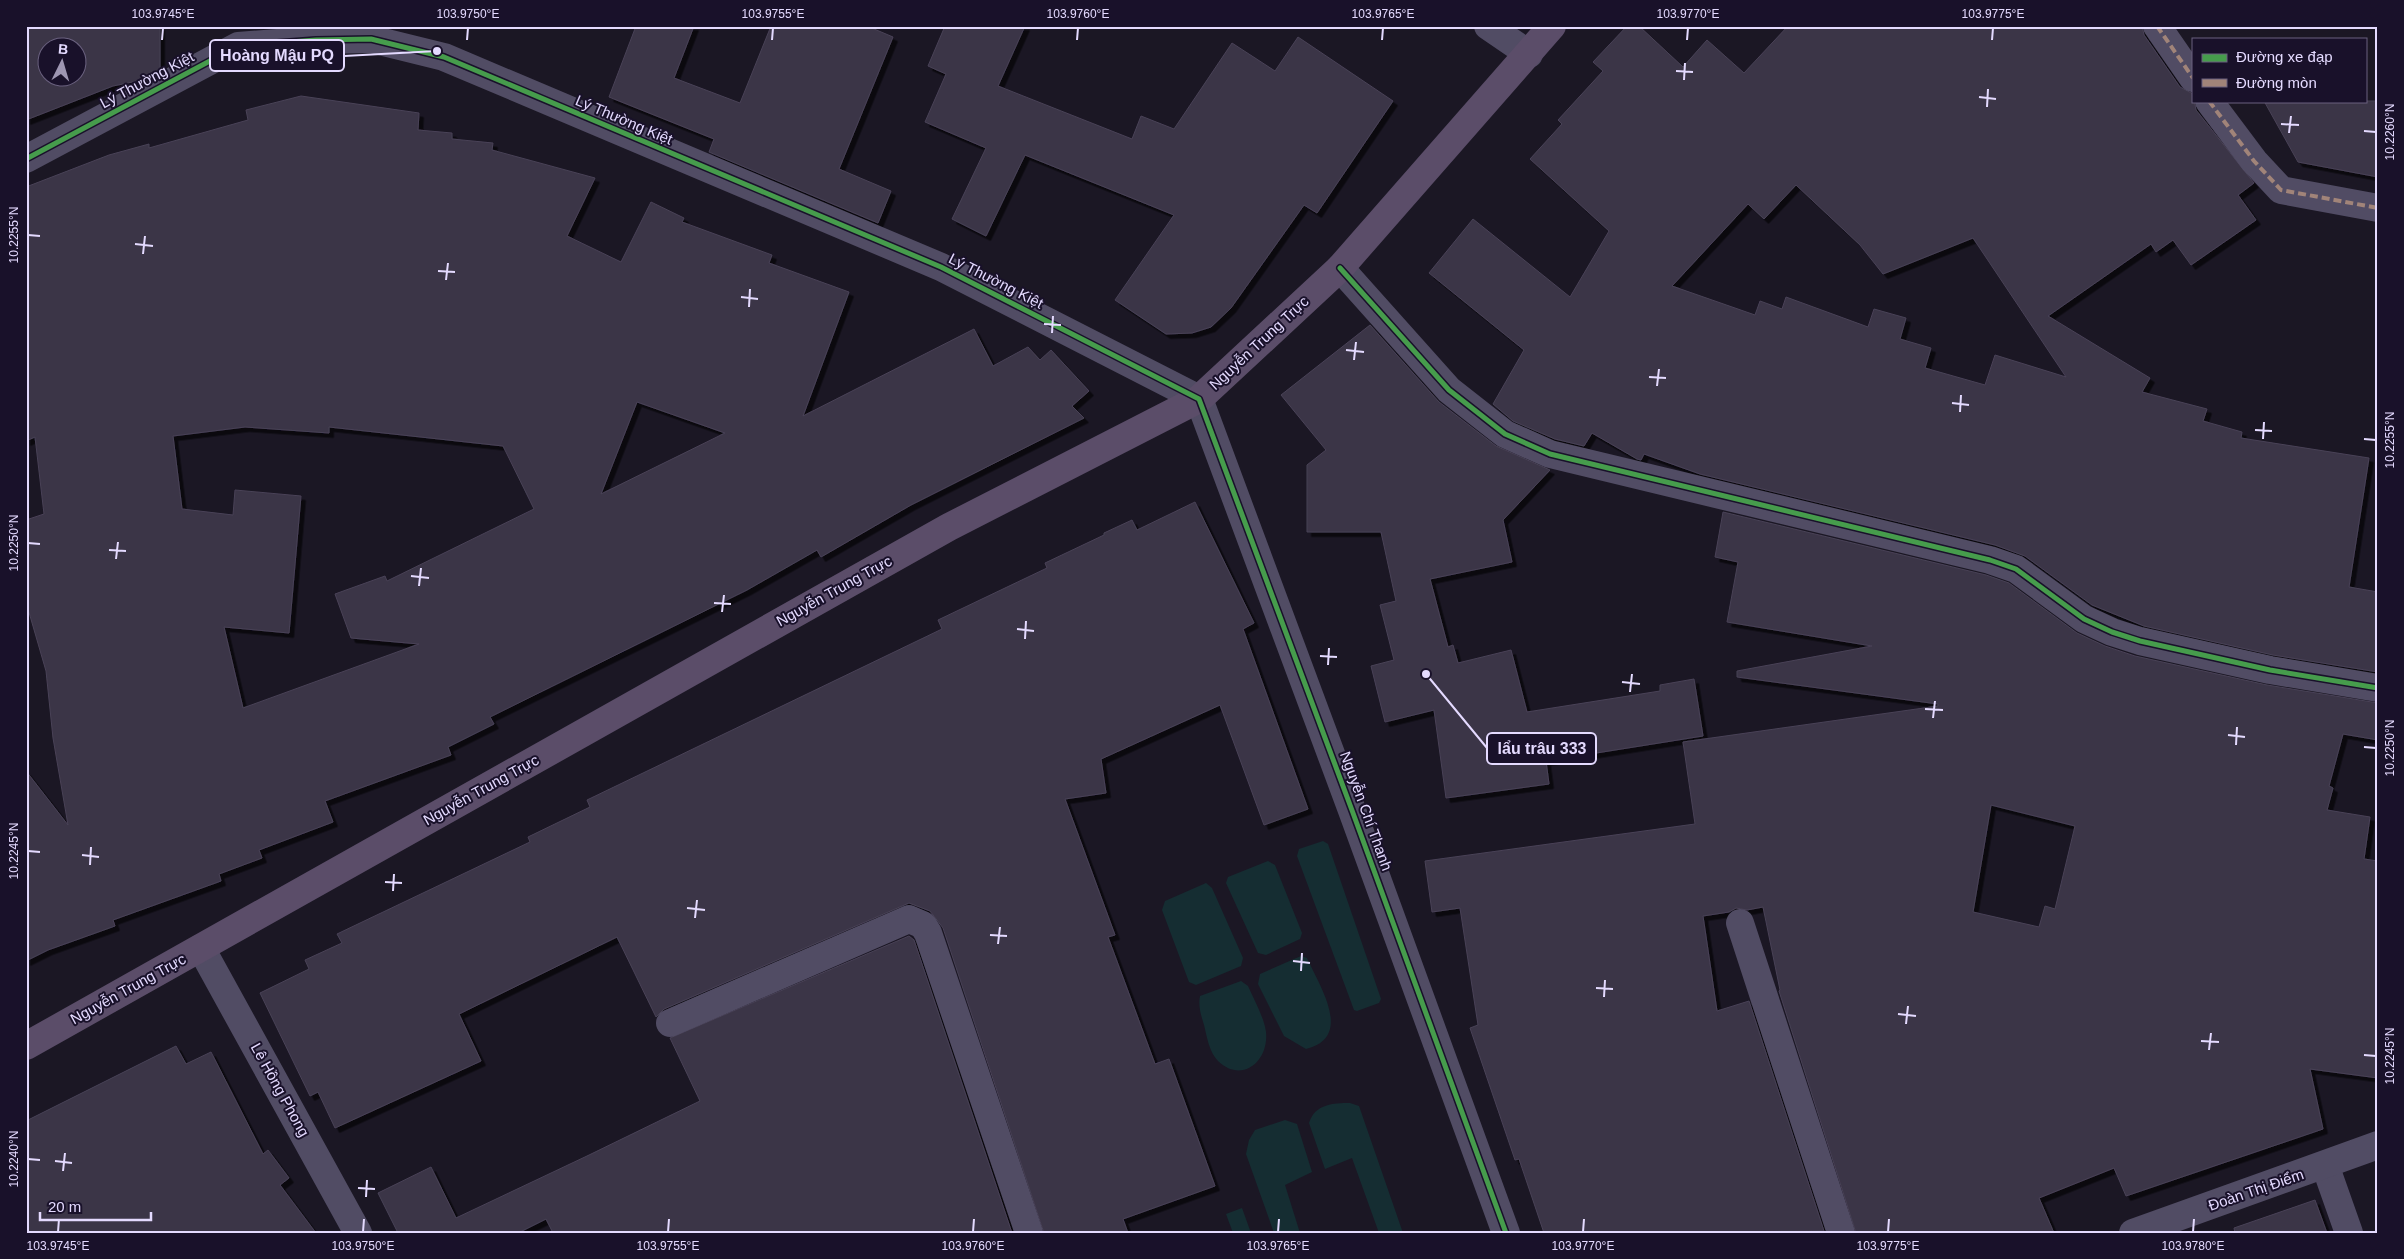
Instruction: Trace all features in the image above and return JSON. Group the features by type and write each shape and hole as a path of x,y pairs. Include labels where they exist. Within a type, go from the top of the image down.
{"main road":[{"name":"Nguyễn Trung Trực","path":"26,1046 949,527 1199,399 1340,268 1552,26"}],"street":[{"path":"1488,26 1529,54"},
{"path":"2157,26 2192,77"},
{"name":"Lý Thường Kiệt","path":"26,159 238,46 316,40 371,39 444,57 941,267 1199,399"},
{"path":"2210,102 2254,162 2281,190 2378,208"},
{"path":"1340,268 1449,390 1504,434 1550,454 1990,560 2016,569 2084,619 2112,632 2140,641 2270,670 2378,688"},
{"name":"Nguyễn Chí Thanh","path":"1199,399 1506,1233"},
{"path":"670,1023 909,919 923,925 928,933 1030,1233"},
{"path":"1740,924 1841,1233"},
{"name":"Lê Hồng Phong","path":"201,948 358,1233"},
{"name":"Đoàn Thị Điểm","path":"2133,1233 2378,1145"},
{"path":"2325,1165 2349,1233"}],"green space":[{"path":"1323,841 1328,844 1381,999 1379,1003 1357,1011 1354,1010 1297,856 1299,849"},
{"path":"1268,861 1275,865 1302,933 1300,939 1266,955 1258,953 1226,883 1228,877"},
{"path":"1206,883 1212,888 1243,958 1241,966 1196,985 1189,982 1162,910 1165,901"},
{"path":"1301,956 1307,958 1325,996 1331,1023 1328,1034 1320,1043 1306,1049 1284,1036 1258,984 1260,974"},
{"path":"1241,981 1248,986 1261,1015 1265,1026 1266,1043 1263,1052 1252,1066 1245,1070 1236,1070 1227,1068 1212,1053 1199,1000 1200,996"},
{"path":"1337,1103 1350,1103 1359,1106 1403,1233 1379,1233 1352,1158 1325,1169 1309,1123 1320,1108"},
{"path":"1285,1120 1297,1124 1312,1172 1285,1185 1300,1233 1274,1233 1246,1154 1249,1140 1255,1130"},
{"path":"1242,1208 1251,1233 1233,1233 1226,1214"}],"building":[{"path":"26,26 160,26 160,70 142,80 113,86 26,120"},
{"path":"636,26 694,26 674,78 740,103 771,26 867,26 893,37 839,169 891,191 878,223 709,152 714,139 609,97"},
{"path":"945,26 1025,26 998,86 1132,139 1141,116 1174,129 1232,43 1275,71 1298,37 1393,101 1317,213 1304,205 1231,308 1211,327 1192,333 1166,334 1115,300 1174,215 1025,155 986,236 952,219 986,148 925,122 946,74 928,66"},
{"path":"1627,26 1639,26 1683,67 1707,40 1744,73 1788,26 2142,26 2144,35 2180,87 2192,93 2192,102 2194,102 2196,110 2254,183 2238,195 2256,220 2191,265 2173,240 2156,252 2151,244 2048,316 2150,378 2142,392 2207,409 2203,421 2242,432 2241,438 2369,458 2349,587 2378,592 2378,672 2273,655 2144,626 2092,605 2025,556 1995,545 1700,474 1644,454 1641,460 1637,459 1592,433 1584,446 1555,439 1513,421 1493,404 1524,350 1429,273 1473,219 1570,297 1609,231 1530,159 1562,124 1558,120 1603,71 1593,62","holes":["1796,185 1860,245 1883,274 1973,238 2066,377 1995,355 1985,385 1925,368 1931,348 1900,339 1906,318 1874,309 1868,327 1786,297 1782,309 1760,301 1755,315 1672,286 1748,204 1764,219"]},
{"path":"301,96 419,113 418,130 452,133 452,139 493,143 492,150 595,178 567,236 621,262 651,202 684,218 682,222 772,255 769,263 849,292 803,416 974,329 993,366 1028,347 1040,360 1051,350 1089,391 1072,406 1084,418 911,505 821,557 817,550 747,590 490,717 494,724 448,747 451,755 325,801 333,822 259,850 262,858 219,874 221,881 113,920 115,926 48,950 26,961 26,771 68,825 53,738 46,671 26,602 26,520 44,514 35,437 26,441 26,187 109,155 149,144 149,148 248,120 246,110","holes":["637,402 725,433 601,494","245,427 329,433 329,427 503,446 534,509 387,581 385,576 335,594 351,638 419,644 243,708 224,627 289,633 301,496 235,490 233,515 182,509 173,436"]},
{"path":"2378,101 2378,177 2298,162 2265,102"},
{"path":"1370,325 1439,402 1496,446 1550,470 1503,520 1512,562 1430,579 1448,647 1453,645 1458,663 1511,650 1527,712 1660,691 1660,685 1694,679 1703,736 1546,761 1549,784 1446,798 1434,710 1385,722 1371,666 1394,660 1380,605 1396,601 1381,532 1307,532 1307,465 1326,450 1281,395"},
{"path":"1195,502 1254,623 1243,629 1308,809 1264,825 1220,705 1101,759 1106,793 1065,799 1115,935 1108,937 1155,1064 1169,1059 1215,1186 1123,1219 1128,1233 1044,1233 943,928 930,911 909,903 664,1009 656,1017 617,937 459,1014 481,1061 335,1128 318,1092 310,1096 260,993 309,969 305,960 342,943 337,934 530,842 528,837 590,807 587,800 942,629 938,620 1047,568 1045,563 1104,535 1104,533 1132,520 1137,530"},
{"path":"1723,512 1986,575 2009,583 2077,633 2105,646 2135,656 2267,685 2378,703 2378,740 2343,734 2329,786 2333,788 2327,810 2370,817 2364,859 2378,861 2378,1078 2310,1069 2323,1129 2126,1196 2114,1168 2039,1198 2054,1233 1856,1233 1779,991 1763,907 1747,910 1736,908 1729,912 1703,916 1717,1011 1749,1001 1824,1231 1544,1233 1519,1159 1515,1160 1470,1028 1478,1025 1460,908 1432,912 1425,861 1695,824 1683,742 1938,706 1938,704 1737,677 1737,671 1872,646 1727,622 1738,562 1715,557","holes":["1991,805 2075,826 2055,909 2045,906 2039,927 1973,912"]},
{"path":"909,936 914,940 1012,1233 553,1233 546,1219 518,1233 398,1233 378,1193 431,1167 456,1218 587,1156 700,1101 670,1038"},
{"path":"176,1046 186,1064 211,1052 263,1154 268,1150 289,1178 280,1185 316,1233 26,1233 26,1121"},
{"path":"2315,1200 2327,1233 2235,1233 2234,1228"}],"marked path":[{"path":"2157,26 2192,77"},
{"path":"2210,102 2254,161 2281,190 2378,208"}],"cycle path":[{"path":"26,159 238,46 316,40 371,39 444,57 941,267 1199,399 1353,813 1506,1233"},
{"path":"1340,268 1449,390 1505,434 1550,454 1990,560 2016,569 2084,619 2112,632 2140,641 2270,670 2378,688"}],"place":[{"name":"Hoàng Mậu PQ","path":"437,51"},
{"name":"lẩu trâu 333","path":"1426,674"}]}
